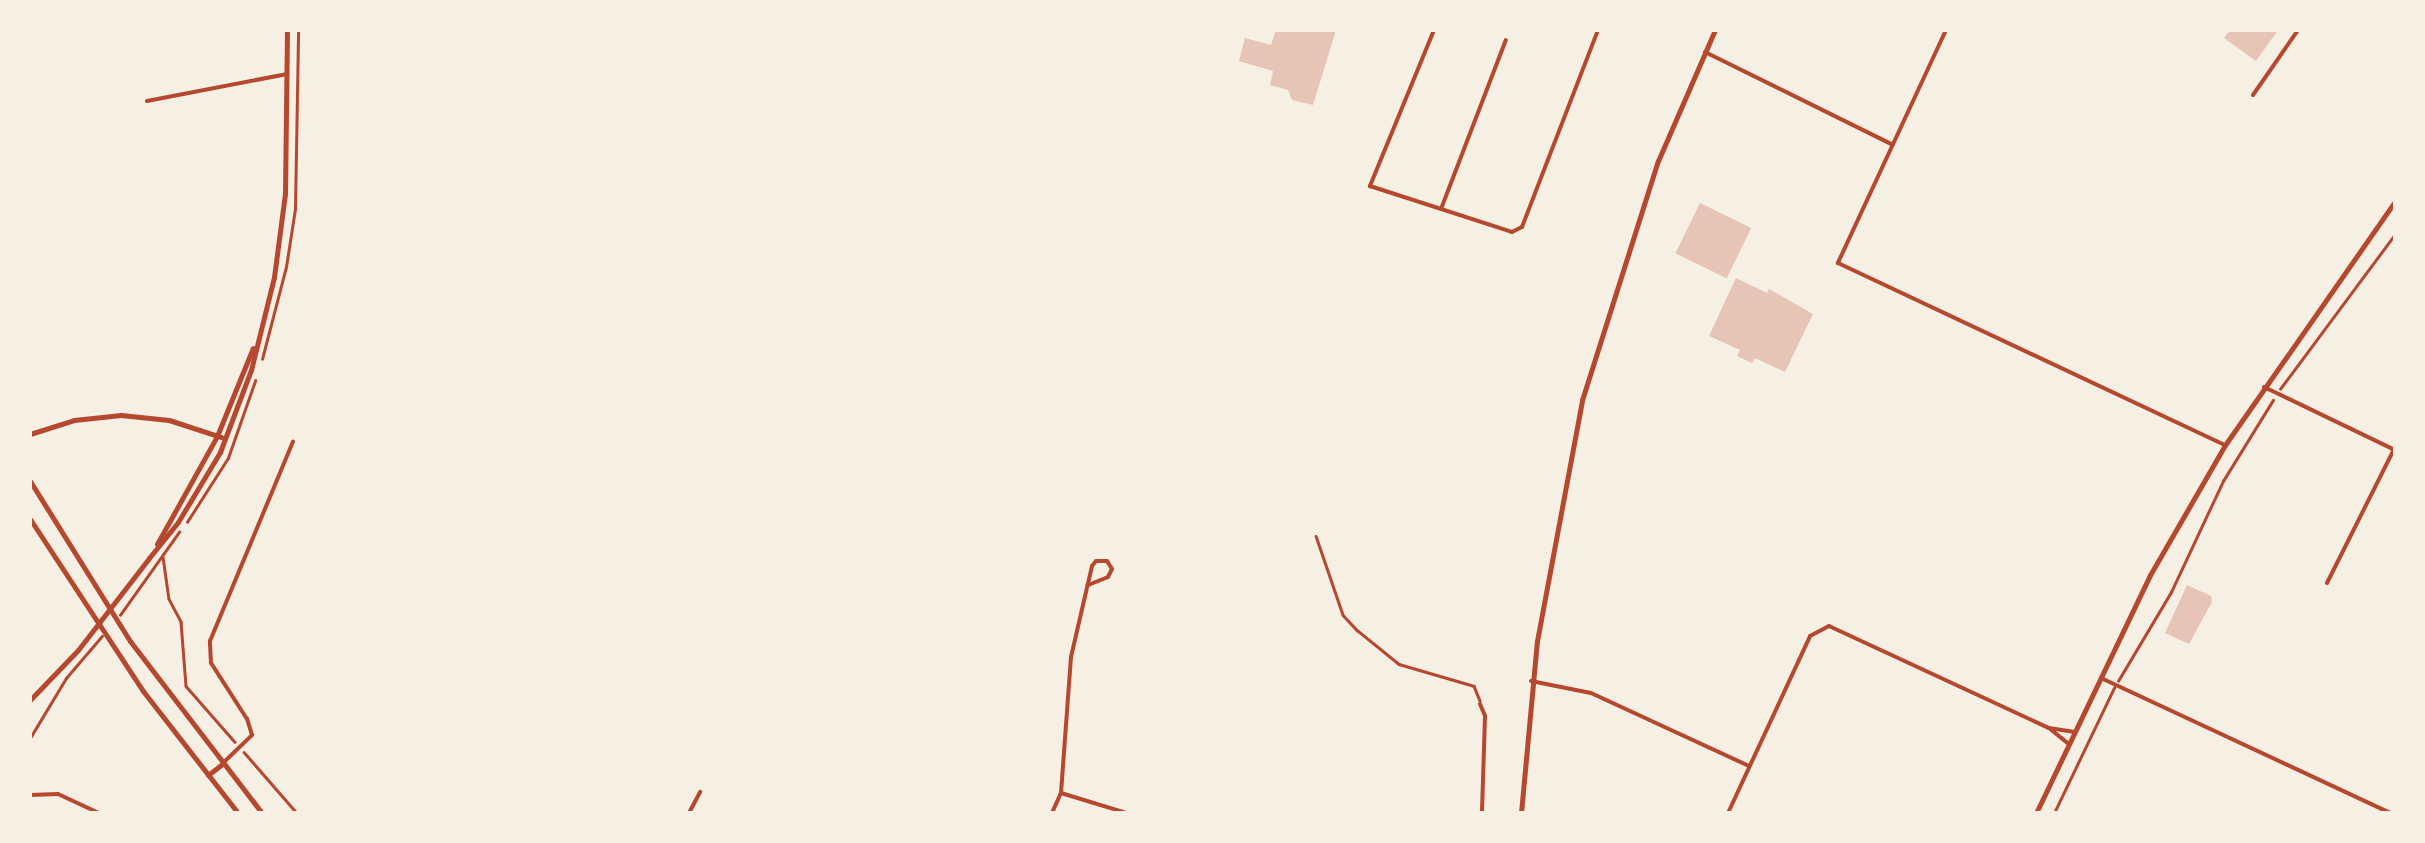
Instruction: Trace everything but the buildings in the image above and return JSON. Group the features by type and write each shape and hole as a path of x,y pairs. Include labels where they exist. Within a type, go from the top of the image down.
{"main road":[{"path":"30,700 123,596 178,522 226,440 274,277 285,194 286,30"},
{"path":"1521,813 1531,681 1558,509 1600,332 1658,162 1715,30"},
{"path":"2036,813 2150,574 2225,446 2395,201"},
{"path":"150,558 217,436 256,340"},
{"path":"30,434 74,420 120,415 170,420 226,440"},
{"path":"30,481 106,605 262,813"},
{"path":"30,519 143,690 238,813"},
{"path":"208,776 222,764"}],"street":[{"path":"1434,30 1372,187 1516,232 1522,227 1598,30"},
{"path":"1946,30 1838,262 2225,446"},
{"path":"2253,95 2298,30"},
{"path":"1440,209 1506,40"},
{"path":"1705,52 1892,144"},
{"path":"147,101 287,74"},
{"path":"2264,387 2394,448 2327,583"},
{"path":"222,764 252,735 251,727 211,663 210,640 293,442"},
{"path":"1052,813 1061,793 1071,657 1092,566 1096,561 1107,561 1112,569 1108,577 1088,585"},
{"path":"1728,813 1810,636 1829,626 2048,728 2069,744"},
{"path":"2102,678 2390,813"},
{"path":"1531,681 1591,693 1750,766"},
{"path":"1480,704 1486,716 1482,813"},
{"path":"2048,728 2074,733"},
{"path":"689,813 700,792"},
{"path":"1061,793 1127,813"},
{"path":"30,795 58,794 99,813"}],"lane":[{"path":"1316,536 1344,615 1357,630 1399,664 1474,686 1480,704"}],"path":[{"path":"2288,379 2395,234"},
{"path":"2123,672 2171,592 2223,482 2265,413"},
{"path":"117,618 162,556 169,599 181,622 186,686 298,813"},
{"path":"30,738 66,678 105,632"},
{"path":"2054,813 2106,703"}]}
